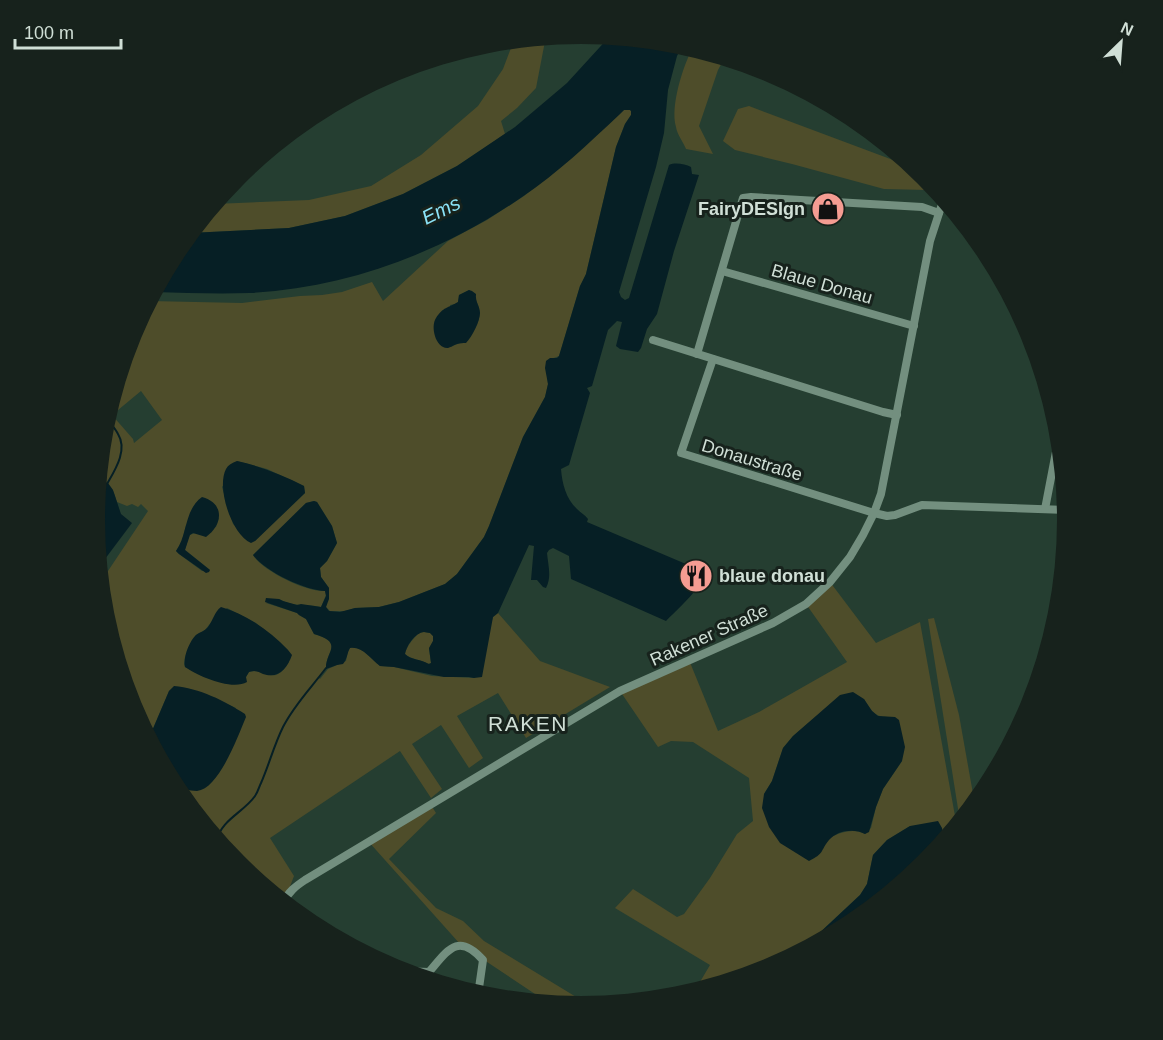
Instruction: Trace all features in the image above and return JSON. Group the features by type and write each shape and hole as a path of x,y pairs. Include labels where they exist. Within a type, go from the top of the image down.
{"street":[{"path":"697,354 743,198 922,207 939,213"},
{"name":"Rakener Straße","path":"287,895 296,885 620,691 787,617 806,604 830,582 863,536 881,494 930,241 941,207"},
{"name":"Blaue Donau","path":"722,271 914,326"},
{"path":"653,340 897,415"},
{"name":"Donaustraße","path":"712,359 681,453 874,513"},
{"path":"1045,509 1054,461"},
{"path":"874,513 895,515 922,505 1058,510"},
{"path":"429,971 447,951 460,944 474,951 483,960 479,985"}],"shaded area":[{"path":"544,46 536,88 501,121 505,134 457,166 403,194 345,216 289,228 201,232 225,204 309,200 371,186 421,155 478,106 503,69 510,49"},
{"path":"689,56 721,65 699,126 713,154 686,149 676,127 676,97"},
{"path":"749,106 894,160 925,190 884,189 735,150 723,141 738,109"},
{"path":"624,110 631,111 616,147 586,274 580,286 559,356 546,361 548,384 545,397 523,437 484,537 457,574 445,584 399,602 379,607 330,611 326,607 329,588 321,577 320,568 327,561 337,543 332,526 317,502 314,501 306,503 253,555 275,574 307,588 325,591 326,595 321,607 294,604 279,599 266,603 297,613 306,619 314,634 329,641 331,648 326,669 320,679 328,669 346,661 350,648 363,651 380,666 432,676 474,678 493,617 498,613 540,661 610,687 526,738 498,693 457,716 483,758 469,768 441,725 412,744 442,789 431,798 400,751 270,838 294,876 287,895 223,834 185,785 236,708 193,690 174,687 169,691 153,729 130,673 121,643 108,571 148,511 141,504 138,507 117,502 111,488 106,484 114,427 116,419 134,443 162,420 141,391 118,410 130,367 158,301 242,303 342,292 372,282 383,301 448,241 487,220 524,196 563,165","holes":["469,290 478,303 478,323 470,335 451,347 450,305 458,302 459,295","237,461 267,469 304,486 305,493 255,541 233,524 222,487","219,518 216,527 189,535 185,550 210,570 202,571 176,551 182,541 186,525","227,608 256,623 288,650 289,662 279,674 249,672 246,677 227,684 202,676 185,667 185,657 192,640"]},
{"path":"830,582 876,643 920,622 955,816 942,831 942,828 910,826 887,840 873,855 867,884 860,895 819,934 764,960 701,981 710,965 615,908 633,889 677,917 684,914 737,834 753,821 749,778 693,742 671,741 658,747 620,691 689,660 718,731 759,712 847,662 806,604","holes":["864,699 873,712 883,717 895,717 902,761 883,789 871,828 865,834 856,831 847,832 830,838 764,794 772,781 783,748 813,719"]},
{"path":"934,618 959,715 973,792 958,812 928,619"},
{"path":"424,632 433,636 429,649 431,663 428,664 405,654 412,640 419,633"},
{"path":"431,805 436,813 389,859 436,908 463,921 484,941 574,996 534,993 460,944 368,841"}],"water":[{"name":"Ems","path":"602,45 678,54 668,90 664,133 656,167 619,292 625,300 629,298 669,165 686,165 691,167 692,174 699,175 674,251 657,314 647,329 638,352 620,349 616,346 622,322 617,321 608,330 592,386 587,388 590,393 569,465 561,469 567,496 588,519 587,522 693,567 698,564 704,565 707,567 707,572 691,595 666,621 571,579 569,556 553,548 547,553 549,580 546,588 543,587 537,580 531,580 534,546 529,545 498,613 493,617 482,677 444,677 380,666 363,651 355,648 350,648 343,664 326,669 331,648 329,641 314,634 306,619 297,613 265,602 266,598 279,599 297,605 321,607 326,596 325,591 307,588 286,579 266,567 253,555 306,503 314,501 317,502 332,526 337,543 327,561 320,568 321,577 329,588 326,607 329,611 340,612 355,608 379,607 399,602 445,584 457,574 484,537 523,437 545,397 548,384 546,361 559,356 580,286 586,274 616,147 631,111 624,110 548,178 492,217 427,250 393,264 322,284 286,290 250,293 163,292 201,232 289,228 345,216 403,194 457,166 515,127 567,83","holes":["421,633 430,633 433,636 429,648 431,663 405,654 410,643"]},
{"path":"469,290 476,294 480,313 477,324 466,343 444,347 435,337 434,322 443,310 458,302 459,295"},
{"path":"237,461 271,471 304,486 305,493 251,543 244,538 232,521 225,499 223,477 230,464"},
{"path":"107,483 113,490 121,514 132,523 107,557"},
{"path":"202,497 215,504 218,509 218,521 216,527 206,537 193,533 190,535 185,550 210,570 206,573 176,551 183,537 189,515 196,502"},
{"path":"221,607 248,619 281,643 292,655 281,672 268,675 256,671 249,672 246,677 247,682 233,685 206,678 185,667 186,654 191,642 196,635 208,627"},
{"path":"174,686 193,689 220,700 245,714 246,717 220,772 205,788 197,791 189,790 185,785 153,729 169,691"},
{"path":"853,692 864,699 878,716 895,717 899,720 905,747 902,761 883,789 869,832 865,834 851,831 841,832 832,837 820,854 809,861 780,843 769,827 762,808 764,794 772,781 783,748 793,736 840,695"},
{"path":"938,821 942,831 896,878 872,898 819,934 860,895 867,884 873,855 887,840 910,826"}],"waterway":[{"path":"107,484 119,460 122,447 121,440 114,428"},
{"path":"220,831 256,794 287,719 326,668"}],"place":[{"name":"FairyDESIgn","path":"828,209"},
{"name":"blaue donau","path":"696,576"}],"district":[{"name":"RAKEN","path":"528,723"}]}
